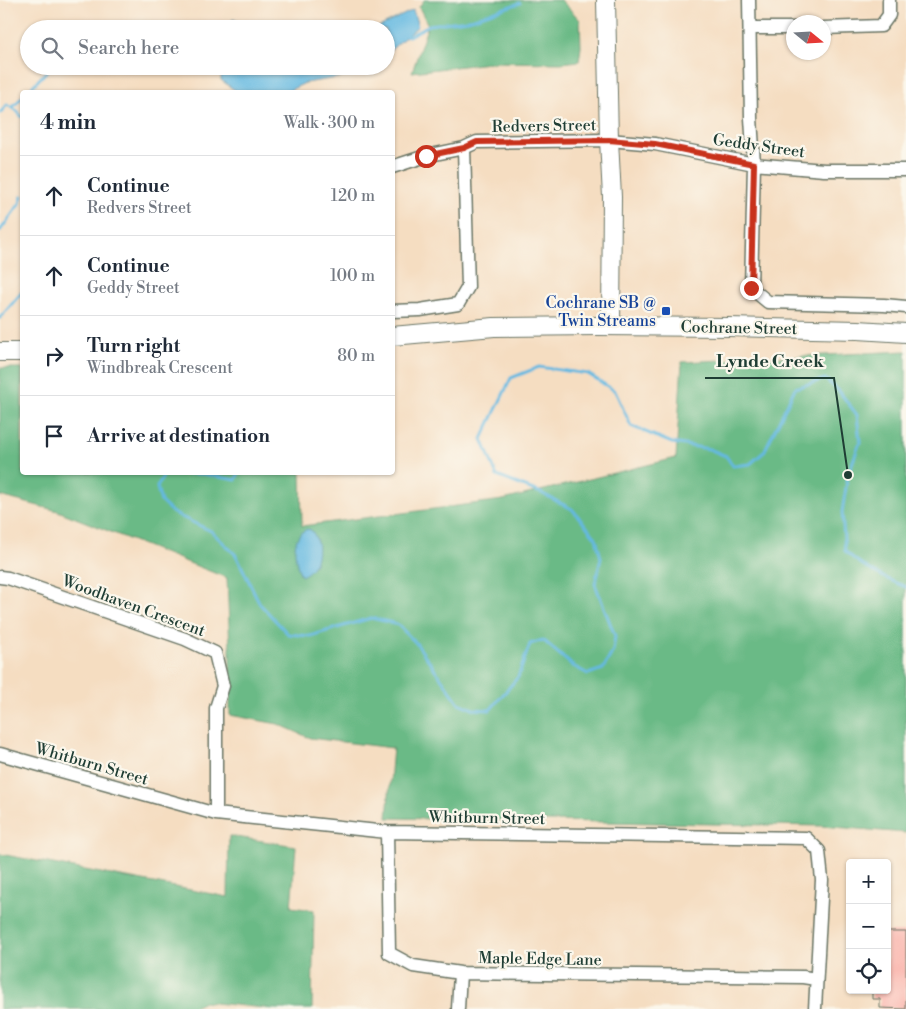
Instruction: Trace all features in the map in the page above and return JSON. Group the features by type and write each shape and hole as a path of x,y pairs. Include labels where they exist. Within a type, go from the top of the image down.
{"street":[{"path":"606,0 612,197 611,326"},
{"path":"749,0 751,118 754,164 751,288 768,302 906,307"},
{"path":"831,28 881,26 889,15 889,0"},
{"path":"750,28 786,28"},
{"name":"Redvers Street","path":"395,166 426,156 464,148 477,142 609,140"},
{"name":"Geddy Street","path":"609,140 655,144 754,164 824,170 906,170"},
{"path":"395,311 420,310 458,304 468,287 464,148"},
{"name":"Cochrane Street","path":"395,336 494,327 611,326 729,326 906,333"},
{"path":"0,352 20,352"},
{"name":"Woodhaven Crescent","path":"0,577 17,581 185,639 215,653 223,686 216,708 216,814"},
{"name":"Whitburn Street","path":"0,754 216,814 387,832 806,838 819,851 822,880 815,1009"},
{"name":"Maple Edge Lane","path":"387,832 389,953 413,966 460,973 816,979"},
{"path":"458,1009 460,973"}],"green space":[{"path":"424,0 561,0 580,20 581,47 579,61 561,63 497,62 412,72 428,25 419,7"},
{"path":"906,351 906,833 822,826 387,818 393,748 310,738 278,724 230,715 227,578 58,511 0,496 0,368 20,368 20,475 301,475 302,526 503,500 676,458 682,362"},
{"path":"229,836 296,846 291,907 314,910 312,1009 275,1009 204,1002 190,1009 0,1009 0,854 228,897"}],"water":[{"path":"413,10 418,26 395,46 395,20 393,20"},
{"path":"221,75 356,75 305,83 290,90 235,90 221,80"},
{"path":"307,529 311,530 315,535 318,549 312,568 301,576 295,549 300,533"}],"building":[{"path":"891,932 906,932 906,1009 880,1008 880,999 872,999 872,994 891,994"}],"waterway":[{"path":"403,34 409,36 429,25 468,20 520,3"},
{"path":"29,90 43,75"},
{"path":"12,108 20,99"},
{"path":"0,113 7,105 20,115"},
{"path":"0,231 20,203"},
{"path":"0,318 20,294"},
{"path":"164,475 157,487 161,502 173,513 211,531 236,555 260,604 288,634 310,636 371,618 397,624 416,643 459,703 473,709 490,710 518,677 530,644 543,640 573,666 588,674 603,669 613,651 615,636 595,584 601,558 596,538 572,509 541,493 497,476 482,439 511,378 539,367 588,374 615,391 631,426 672,443 709,449 726,456 733,466 750,464 764,452 795,388 825,379 839,391 857,415 860,442 848,475 842,512 845,551 859,563 874,572 906,587"},
{"path":"208,475 236,480 238,475"}],"place":[{"name":"Cochrane SB @ Twin Streams","path":"666,311"},
{"name":"Lynde Creek","path":"848,475"}],"route":[{"path":"426,156 464,148 477,142 609,140 655,144 754,164 751,288"}]}
